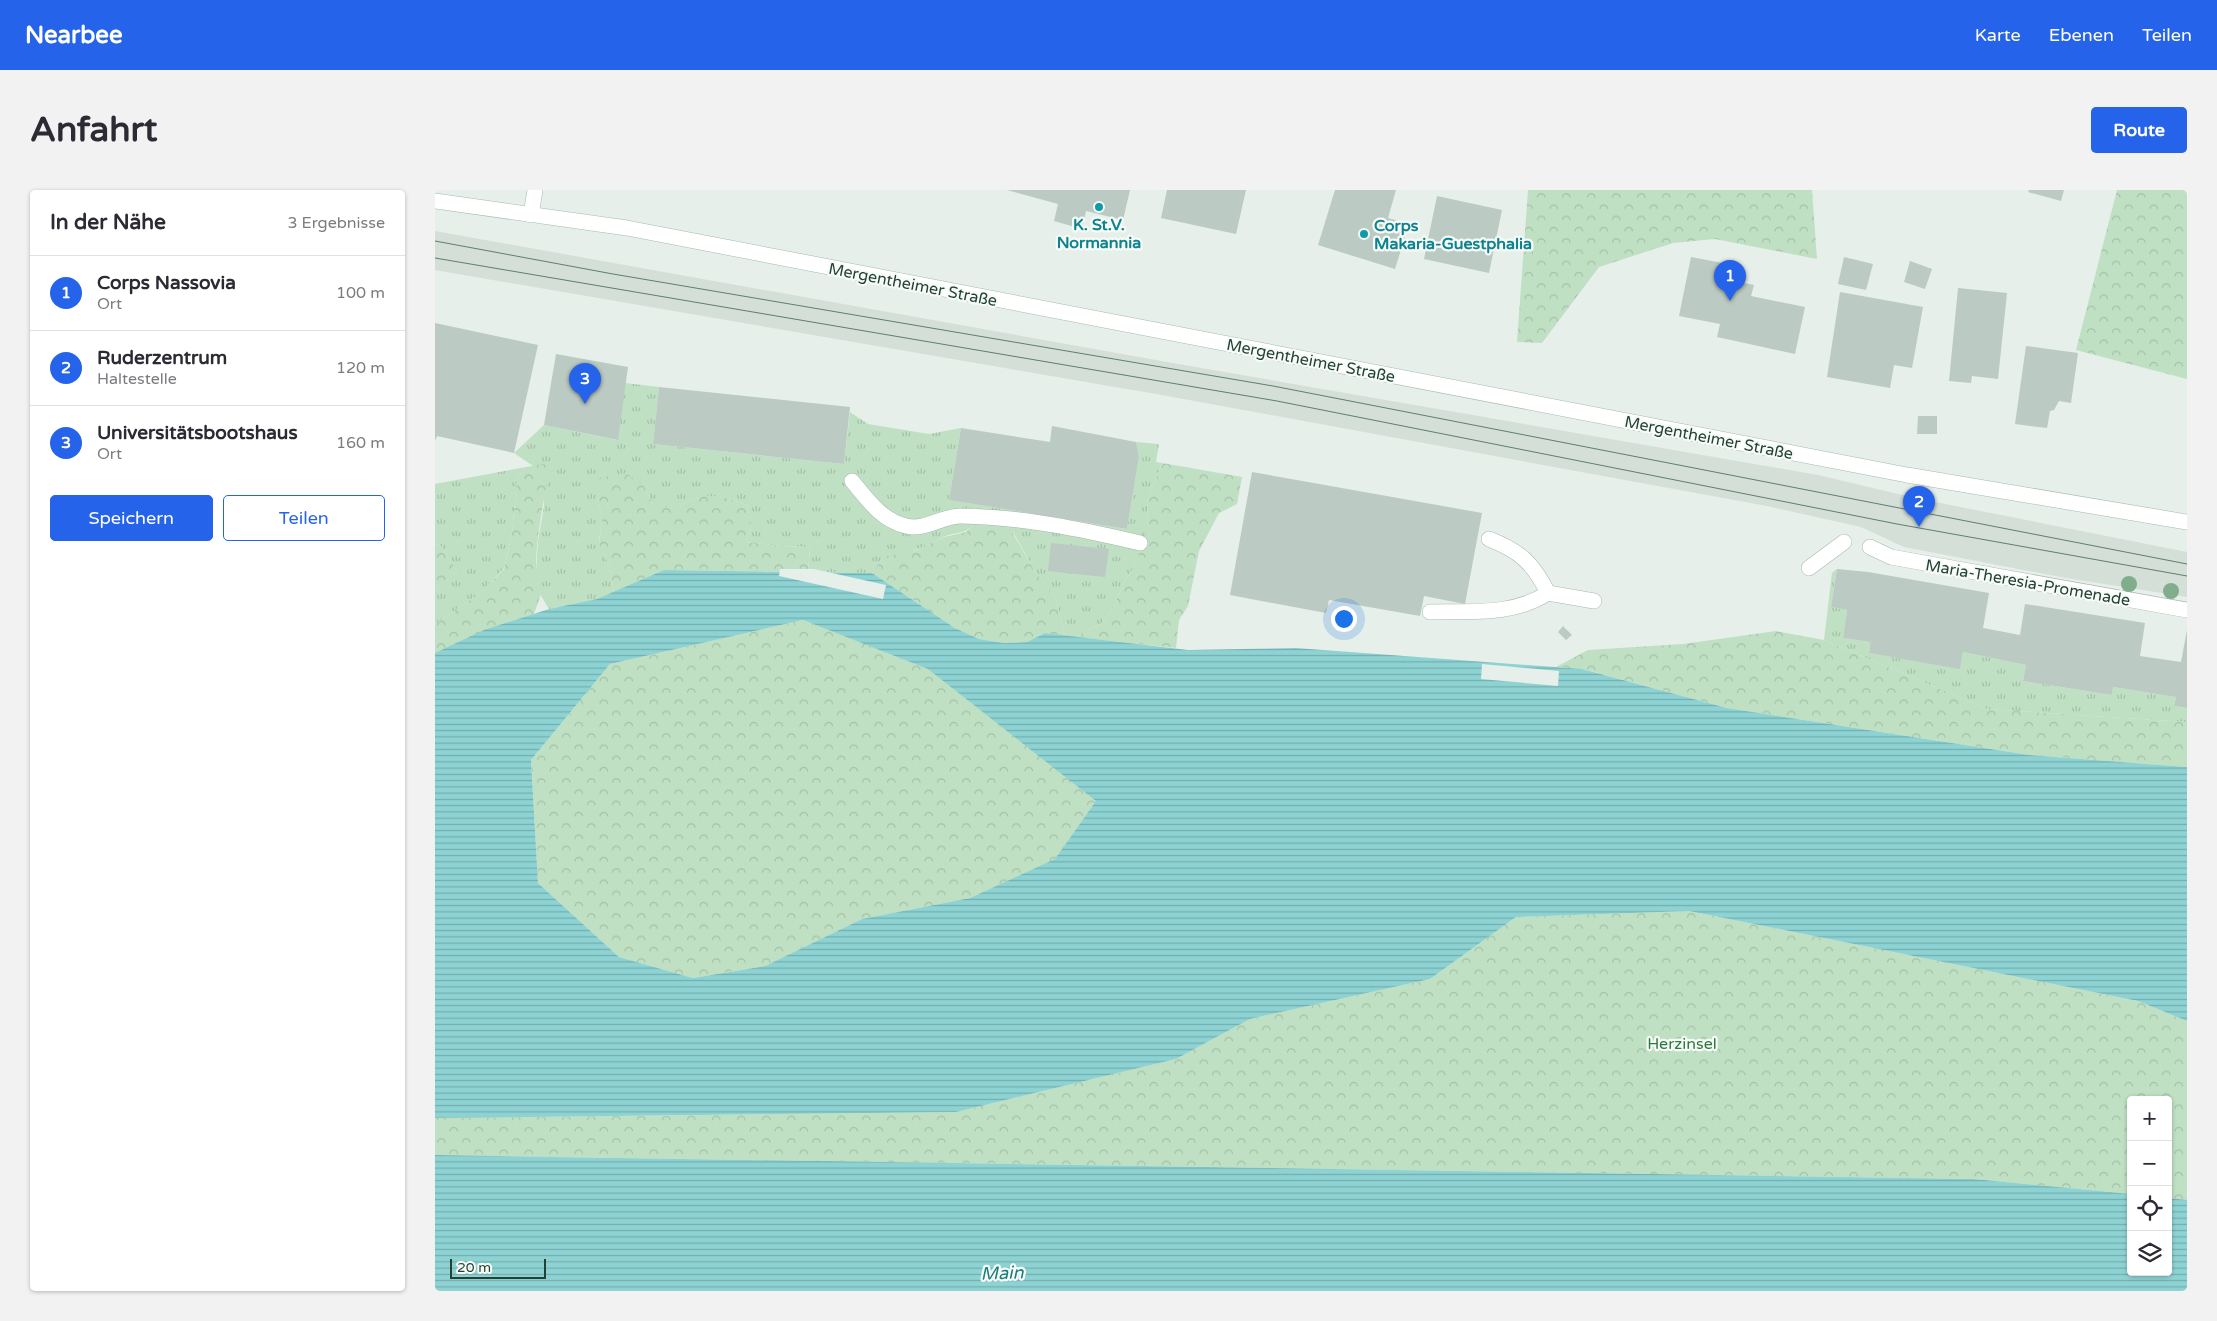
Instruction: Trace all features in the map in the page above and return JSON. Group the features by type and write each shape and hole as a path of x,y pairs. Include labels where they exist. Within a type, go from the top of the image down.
{"main road":[{"path":"531,215 535,190"},
{"name":"Mergentheimer Straße","path":"435,201 647,232 1907,475 2187,522"},
{"path":"852,480 887,519 908,527 926,526 945,518 961,516 1053,524 1140,543"},
{"path":"1489,539 1506,545 1521,555 1537,572 1548,593"},
{"path":"1809,568 1843,542"},
{"name":"Maria-Theresia-Promenade","path":"1871,547 1891,558 2187,610"},
{"path":"1429,612 1509,610 1534,602 1548,593 1595,600"}],"shaded area":[{"path":"435,231 1167,362 1818,475 1915,498 2187,552 2187,597 2066,578 1904,547 1861,527 1767,506 1162,395 435,270"}],"green space":[{"path":"1528,190 1812,190 1817,259 1715,239 1673,243 1599,267 1542,343 1517,342"},
{"path":"2117,190 2187,190 2187,379 2076,350"},
{"path":"625,383 659,387 653,444 844,464 850,412 868,424 929,434 961,428 949,500 1127,529 1139,457 1136,442 1159,444 1156,462 1162,463 1147,502 1148,522 1144,543 1113,608 1101,624 1075,637 1065,636 1055,596 1036,573 1013,532 973,526 914,550 899,555 883,557 872,573 808,572 810,547 746,542 751,524 747,505 720,496 703,496 677,507 654,507 644,486 598,498 602,520 599,541 610,568 614,592 597,599 549,609 535,586 538,541 544,506 542,472 514,453 544,425 617,440"},
{"path":"551,463 537,550 537,583 541,594 534,614 509,622 435,655 435,624 482,592 504,569 512,533 517,479 526,467"},
{"path":"1162,463 1242,477 1237,504 1219,513 1199,551 1188,606 1179,620 1176,648 1075,637 1101,624 1113,608 1124,583 1137,561 1148,522 1147,502"},
{"path":"526,467 517,479 512,533 504,568 482,592 435,624 435,591 457,571 440,545 435,544 435,484"},
{"path":"626,473 644,486 654,507 677,507 703,496 720,496 747,505 751,524 746,542 810,547 808,572 664,570 614,592 610,568 599,543 602,520 598,498 599,478"},
{"path":"985,524 1008,525 1036,573 1055,596 1065,636 1045,633 1027,642 1004,643 979,639 955,628 872,573 883,557 917,550 944,537 966,532 973,526"},
{"path":"435,544 440,545 457,571 435,591"},
{"path":"1837,569 1831,607 1847,610 1843,638 1869,642 1871,637 1869,653 1960,668 1963,652 2026,665 2023,681 2112,695 2113,687 2176,697 2174,706 2187,708 2187,722 1987,709 1824,640 1832,573"},
{"path":"803,620 928,668 1097,800 1055,860 970,898 862,919 765,966 693,978 619,957 538,883 531,760 610,664"},
{"path":"1776,631 1824,640 1987,709 2187,722 2187,767 2029,755 1727,708 1583,669 1556,667 1588,650 1683,644"},
{"name":"Herzinsel","path":"1689,911 2138,1001 2187,1021 2187,1200 2172,1198 2172,1096 2127,1096 2127,1194 1974,1179 435,1155 435,1118 956,1112 1176,1059 1250,1019 1430,979 1516,917"}],"water":[{"path":"664,570 872,573 955,628 979,639 1004,643 1027,642 1045,633 1188,650 1296,648 1582,669 1727,708 2029,755 2187,767 2187,1021 2138,1001 1689,911 1516,917 1430,979 1250,1019 1176,1059 956,1112 435,1118 435,653 484,630 549,609 597,599","holes":["803,620 928,669 1096,801 1055,859 970,898 862,919 765,966 693,978 619,957 538,883 531,760 610,664"]},
{"name":"Main","path":"435,1155 1974,1179 2127,1194 2127,1276 2172,1276 2172,1198 2187,1200 2187,1291 435,1291"}],"pier":[{"path":"780,569 814,569 886,585 883,599 779,576"},
{"path":"1482,664 1559,671 1558,686 1481,679"}],"building":[{"name":"K. St.V. Normannia","path":"1007,190 1130,190 1123,220 1086,211 1082,229 1054,221 1058,204"},
{"path":"1167,190 1246,190 1236,234 1161,218"},
{"name":"Corps Makaria-Guestphalia","path":"1335,190 1396,190 1388,218 1409,224 1395,269 1318,245"},
{"path":"2029,190 2064,190 2061,201 2028,192"},
{"path":"1437,196 1502,210 1489,273 1424,259"},
{"path":"1691,257 1738,266 1735,281 1754,285 1751,296 1805,307 1795,354 1717,337 1720,324 1679,316"},
{"path":"1844,257 1873,264 1866,290 1838,284"},
{"path":"1910,261 1932,269 1925,289 1904,282"},
{"path":"1958,288 2007,293 1998,379 1972,376 1971,383 1949,381"},
{"path":"1840,292 1923,307 1912,368 1894,365 1890,388 1827,377"},
{"path":"435,323 538,345 514,453 437,436 435,441"},
{"path":"2026,346 2078,353 2071,403 2059,401 2054,410 2050,411 2047,428 2015,424"},
{"path":"556,354 628,367 618,440 544,425"},
{"path":"659,387 850,407 844,464 653,444"},
{"path":"1918,416 1937,416 1937,434 1917,434"},
{"path":"1052,426 1136,442 1139,457 1127,529 949,500 961,428 1050,442"},
{"path":"1252,472 1482,513 1465,604 1424,596 1420,616 1329,600 1326,613 1230,595"},
{"path":"1051,543 1109,549 1105,577 1048,571"},
{"path":"1837,569 1868,572 1989,593 1983,628 2020,635 2025,604 2145,623 2140,656 2181,662 2187,630 2187,708 2174,706 2176,697 2113,687 2112,695 2023,681 2026,665 1963,652 1960,669 1869,653 1871,637 1870,642 1843,638 1847,610 1831,607"},
{"path":"1563,626 1572,635 1566,640 1558,632"}],"tram line":[{"path":"435,241 613,274 1273,386 2187,564"},
{"path":"435,258 1277,401 1897,524 2187,576"}],"place":[{"name":"K. St.V. Normannia","path":"1099,207"},
{"name":"Corps Makaria-Guestphalia","path":"1364,234"},
{"name":"Corps Nassovia","path":"1730,301"},
{"name":"Universitätsbootshaus","path":"585,404"},
{"name":"Ruderzentrum","path":"1919,527"}]}
